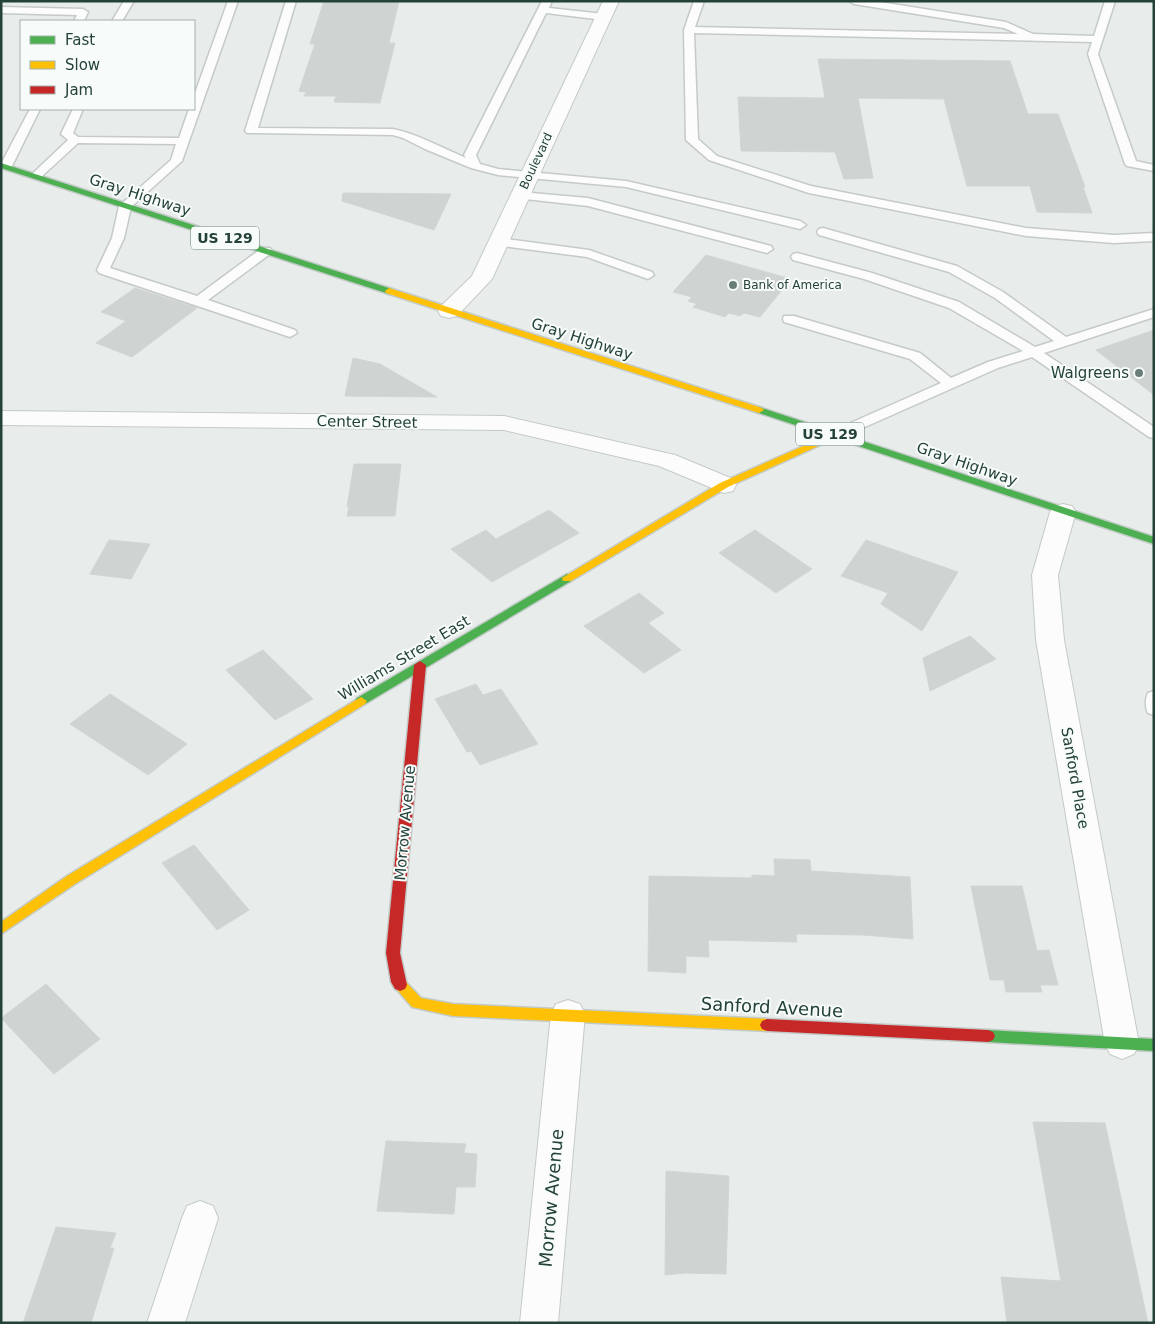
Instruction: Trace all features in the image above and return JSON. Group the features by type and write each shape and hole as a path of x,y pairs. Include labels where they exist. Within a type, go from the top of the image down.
{"main road":[{"name":"Gray Highway","path":"4,166 835,435 1154,541"},
{"name":"Williams Street East","path":"1,930 71,880 420,665 724,485 835,435"},
{"name":"Morrow Avenue","path":"398,982 393,952 420,665"},
{"name":"Sanford Avenue","path":"398,982 417,1003 453,1010 568,1014 1154,1046"}],"street":[{"name":"Boulevard","path":"449,311 481,279 607,9"},
{"name":"Center Street","path":"1,418 504,423 666,460 724,485"},
{"name":"Sanford Place","path":"1062,512 1045,575 1050,640 1122,1044"},
{"name":"Morrow Avenue","path":"539,1323 568,1014"},
{"path":"166,1323 200,1218"}],"lane":[{"path":"118,20 129,1"},
{"path":"195,105 233,1"},
{"path":"291,1 251,131 393,132 407,135 429,147 474,166 498,172 530,175 618,196 800,225"},
{"path":"700,1 689,30 692,140 713,158 809,189 1026,232 1114,239 1154,237"},
{"path":"854,1 1006,25 1034,38"},
{"path":"1110,1 1094,54 1131,164 1154,168"},
{"path":"474,166 470,155 545,6 607,9"},
{"path":"1,10 83,12 79,20"},
{"path":"689,30 1098,39"},
{"path":"4,166 34,110"},
{"path":"78,110 67,134 75,140 182,141"},
{"path":"193,110 176,161 126,206 118,238 103,270 290,333"},
{"path":"36,176 75,140"},
{"path":"520,196 588,202 618,196 767,249"},
{"path":"823,232 953,269 999,295 1064,342"},
{"path":"498,242 589,254 648,276"},
{"path":"199,301 266,251"},
{"path":"797,257 868,276 954,305 1034,352 1154,434"},
{"path":"835,435 993,365 1154,313"},
{"path":"789,319 915,356 950,384"},
{"path":"1154,697 1154,709"}],"building":[{"path":"324,1 399,1 389,43 395,43 380,103 334,102 336,96 304,96 306,92 299,91 315,44 310,44"},
{"path":"818,59 1010,61 1028,114 1058,114 1085,187 1083,187 1092,213 1037,212 1030,186 967,186 944,99 858,98 873,178 844,179 835,152 741,151 738,97 825,98"},
{"path":"343,193 451,194 434,230 342,201"},
{"name":"Bank of America","path":"706,255 791,279 760,317 744,313 740,316 729,313 725,317 693,307 697,304 688,301 692,297 673,292"},
{"path":"135,288 197,308 132,357 96,343 126,321 101,312"},
{"name":"Walgreens","path":"1154,330 1154,395 1096,350"},
{"path":"353,358 380,364 437,397 345,396"},
{"path":"354,464 401,464 395,516 347,516"},
{"path":"549,510 579,533 492,582 451,549 486,530 496,539"},
{"path":"755,530 812,569 776,593 719,553"},
{"path":"109,540 150,544 131,579 90,574"},
{"path":"866,540 958,572 922,631 881,604 888,593 841,576"},
{"path":"639,593 664,613 648,623 681,650 644,673 584,626"},
{"path":"970,636 996,659 930,691 923,658"},
{"path":"263,650 313,699 275,720 226,670"},
{"path":"476,684 483,695 501,689 538,744 480,765 471,751 467,752 435,699"},
{"path":"110,694 187,744 148,775 70,724"},
{"path":"194,845 249,910 217,930 162,863"},
{"path":"774,859 810,860 811,871 910,877 913,939 863,935 796,934 797,942 708,940 709,957 686,956 686,973 648,971 649,876 752,878 752,875 775,876"},
{"path":"971,886 1022,886 1037,951 1049,950 1058,985 1040,985 1042,992 1006,992 1004,980 990,980"},
{"path":"46,984 100,1039 54,1074 1,1018"},
{"path":"1033,1122 1105,1123 1148,1323 1007,1323 1001,1277 1061,1281"},
{"path":"386,1141 466,1144 464,1153 477,1154 475,1187 456,1187 454,1214 377,1211"},
{"path":"666,1171 729,1176 726,1274 685,1273 665,1275"},
{"path":"56,1227 116,1233 110,1248 114,1248 91,1323 23,1323"}],"traffic: fast":[{"path":"1,165 389,291"},
{"path":"759,410 1154,541"},
{"path":"361,701 567,578"},
{"path":"988,1036 1154,1045"}],"traffic: slow":[{"path":"389,291 759,410"},
{"path":"567,578 724,485 835,435"},
{"path":"1,929 71,880 361,701"},
{"path":"400,985 417,1003 453,1010 767,1025"}],"traffic: jam":[{"path":"400,985 393,953 420,665"},
{"path":"767,1025 988,1036"}],"place":[{"name":"Bank of America","path":"733,285"},
{"name":"Walgreens","path":"1139,373"}]}
